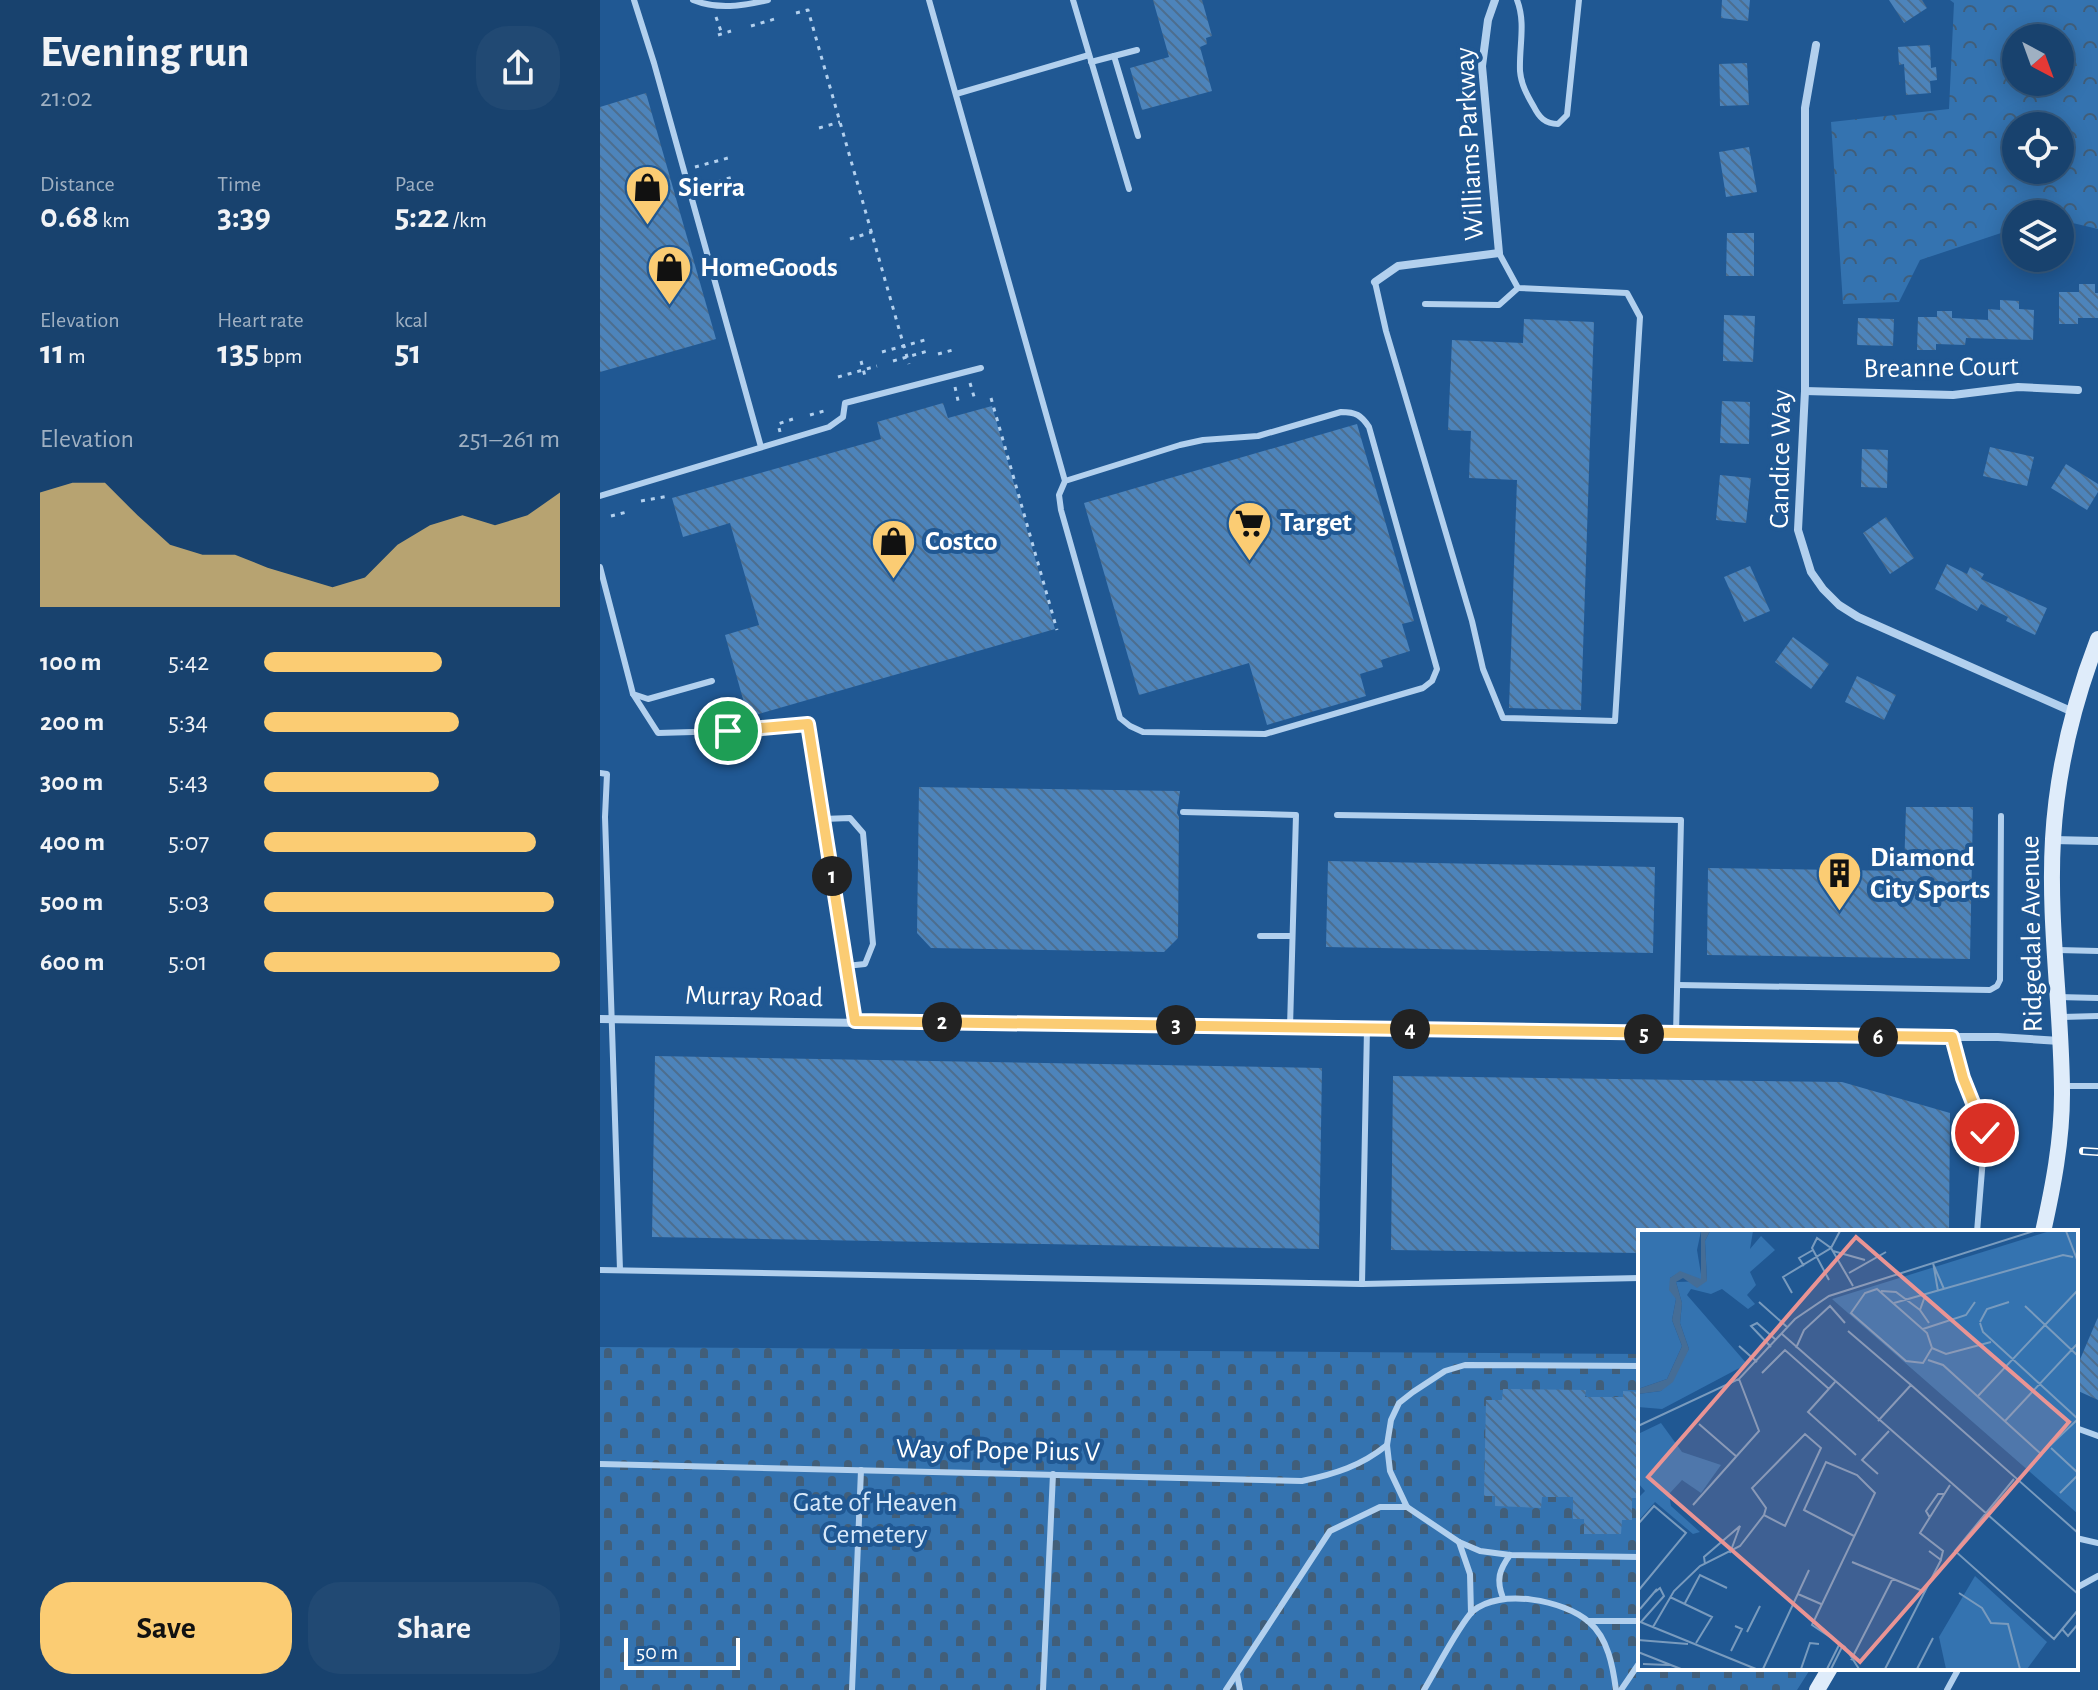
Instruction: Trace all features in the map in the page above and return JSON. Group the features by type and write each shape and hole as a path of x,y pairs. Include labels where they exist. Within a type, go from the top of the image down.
{"main road":[{"name":"Ridgedale Avenue","path":"2043,1230 2059,1146 2062,1086 2053,840 2059,777 2073,712 2098,639"},
{"path":"1817,1690 1829,1670"}],"street":[{"name":"Williams Parkway","path":"1375,282 1398,266 1499,253 1482,66 1488,20 1495,0"},
{"name":"Candice Way","path":"1816,45 1805,108 1805,391 1798,530 1811,572 1839,605 1858,617 2073,712"},
{"name":"Breanne Court","path":"1805,391 1953,395 2018,387 2078,390"},
{"path":"2053,840 2098,841"},
{"name":"Murray Road","path":"600,1019 1367,1028 2060,1041"}],"lane":[{"path":"634,0 761,447"},
{"path":"693,0 711,6 768,0"},
{"path":"929,0 1065,481 1059,495 1061,510 1120,718 1143,732 1265,734 1423,688 1432,681 1437,669 1369,427 1363,417 1355,412 1341,412 1258,436 1180,445 1065,481"},
{"path":"1073,0 1129,189"},
{"path":"1517,0 1522,14 1520,72 1523,86 1539,117 1550,124 1558,124 1567,115 1579,0"},
{"path":"956,94 1090,58 1137,50"},
{"path":"1114,56 1138,136"},
{"path":"1499,253 1518,288"},
{"path":"1375,282 1386,331 1472,621 1483,669 1503,718 1615,721 1640,317 1627,293 1518,288 1499,305 1425,304"},
{"path":"600,496 838,422 843,417 845,403 981,368"},
{"path":"600,567 633,694 658,733 808,724 855,1021"},
{"path":"633,694 648,699 712,681"},
{"path":"600,773 607,774 605,817 620,1270"},
{"path":"1183,812 1296,815 1290,1027"},
{"path":"1337,815 1681,820 1676,1034"},
{"path":"1678,985 1990,990 2000,980 2001,816"},
{"path":"823,819 850,818 863,833 873,944 865,964 846,966"},
{"path":"1260,936 1292,936"},
{"path":"2056,950 2098,951"},
{"path":"2058,997 2098,998"},
{"path":"2059,1017 2098,1016"},
{"path":"1362,1284 1367,1028"},
{"path":"1952,1037 1963,1078 1985,1133 1977,1230"},
{"path":"2062,1086 2098,1086"},
{"path":"600,1270 1362,1284 1638,1278"},
{"path":"1638,1366 1465,1365 1445,1371 1399,1403 1391,1420 1387,1445 1390,1471 1407,1507 1459,1542 1480,1551 1510,1555 1638,1557"},
{"path":"2078,1429 2098,1436"},
{"name":"Way of Pope Pius V","path":"600,1464 1302,1481 1340,1473 1387,1445"},
{"path":"852,1690 861,1470"},
{"path":"1043,1690 1053,1474"},
{"path":"1226,1690 1330,1531 1380,1507 1407,1507"},
{"path":"2078,1538 2098,1543"},
{"path":"1459,1542 1470,1574 1471,1613"},
{"path":"1503,1598 1498,1584 1501,1567 1510,1555"},
{"path":"2078,1587 2098,1576"},
{"path":"1424,1690 1471,1613 1486,1602 1503,1598 1544,1601 1588,1621 1638,1621"},
{"path":"1588,1621 1608,1653 1618,1690"},
{"path":"1618,1690 1638,1665"},
{"path":"1947,1690 1958,1670"},
{"path":"1237,1673 1240,1690"}],"path":[{"path":"796,13 808,10 909,364"},
{"path":"716,17 720,34 731,31"},
{"path":"751,26 778,18"},
{"path":"819,128 840,122"},
{"path":"690,169 728,158"},
{"path":"697,187 733,177"},
{"path":"850,239 872,232"},
{"path":"882,352 925,340"},
{"path":"938,354 953,350"},
{"path":"893,361 928,351"},
{"path":"861,361 866,380"},
{"path":"838,377 877,366"},
{"path":"972,388 975,400"},
{"path":"956,393 959,405"},
{"path":"991,398 1057,630"},
{"path":"810,415 823,411"},
{"path":"781,433 778,424 793,419"},
{"path":"641,501 669,496"},
{"path":"611,516 627,512"}],"green space":[{"path":"1950,0 2098,0 2098,229 2074,223 2074,200 2002,200 2002,233 1920,260 1899,302 1843,304 1831,122 1949,109 1954,3"},
{"name":"Gate of Heaven Cemetery","path":"600,1347 1638,1354 1638,1670 1810,1670 1797,1690 600,1690"}],"building":[{"path":"1153,0 1202,0 1212,36 1206,38 1207,44 1200,47 1212,91 1142,110 1130,68 1169,57"},
{"path":"1722,0 1750,0 1748,21 1721,18"},
{"path":"1889,0 1922,0 1927,8 1904,23"},
{"path":"1930,45 1931,68 1936,67 1937,80 1930,81 1931,93 1906,95 1904,64 1899,65 1898,47"},
{"path":"1747,63 1749,105 1720,106 1719,64"},
{"path":"646,93 716,339 600,372 600,107"},
{"path":"1749,147 1757,192 1726,197 1719,152"},
{"path":"1727,233 1754,233 1754,276 1726,276"},
{"path":"2079,284 2095,284 2098,318 2078,318 2078,324 2059,324 2059,292 2079,292"},
{"path":"2000,300 2019,301 2019,309 2034,310 2033,340 1966,338 1965,345 1936,344 1936,350 1917,350 1918,317 1937,317 1937,311 1952,311 1952,318 1988,320 1988,309 2000,310"},
{"path":"1724,315 1755,316 1753,362 1723,361"},
{"path":"1858,318 1894,319 1893,346 1857,345"},
{"path":"1524,319 1594,322 1581,710 1509,708 1517,480 1469,478 1471,431 1448,430 1452,340 1523,343"},
{"path":"1722,401 1750,402 1749,444 1720,443"},
{"name":"Costco","path":"943,403 948,418 992,406 1055,629 748,717 725,635 759,625 730,523 683,537 672,498 881,439 877,422"},
{"name":"Target","path":"1357,424 1414,621 1402,624 1410,651 1381,660 1383,667 1360,674 1366,696 1267,725 1249,663 1139,695 1084,503"},
{"path":"1990,447 2034,457 2027,486 1983,476"},
{"path":"1862,449 1888,450 1887,488 1861,487"},
{"path":"2066,464 2098,484 2098,492 2087,510 2051,488"},
{"path":"1720,475 1751,478 1746,523 1716,520"},
{"path":"1886,517 1914,558 1890,574 1863,533"},
{"path":"1947,564 1967,574 1970,567 1984,574 1981,579 2047,608 2035,635 1981,604 1977,611 1935,589"},
{"path":"1750,566 1770,611 1744,622 1724,577"},
{"path":"1793,637 1829,664 1811,689 1775,662"},
{"path":"1857,676 1896,695 1884,720 1845,702"},
{"path":"919,787 1180,791 1177,813 1178,938 1164,952 931,948 917,933"},
{"name":"Diamond City Sports","path":"1906,807 1973,807 1970,959 1707,955 1708,868 1904,871"},
{"path":"1328,861 1655,867 1653,953 1326,947"},
{"path":"655,1056 1322,1068 1319,1249 652,1237"},
{"path":"1393,1076 1842,1082 1950,1113 1949,1230 1638,1230 1638,1253 1391,1250"},
{"path":"2098,1317 2098,1400 2078,1391 2078,1364"},
{"path":"1503,1389 1586,1390 1585,1397 1623,1397 1623,1391 1638,1392 1638,1498 1632,1498 1632,1520 1622,1520 1621,1534 1584,1534 1584,1519 1573,1519 1573,1497 1542,1497 1541,1508 1495,1506 1495,1496 1484,1496 1486,1400 1502,1400"}],"railway":[{"path":"2083,1151 2098,1152"}],"place":[{"name":"Sierra","path":"647,227"},
{"name":"HomeGoods","path":"669,307"},
{"name":"Target","path":"1249,562"},
{"name":"Costco","path":"894,581"},
{"name":"Diamond City Sports","path":"1839,913"}],"route":[{"path":"728,731 808,724 855,1021 1952,1037 1963,1078 1985,1133"}]}
